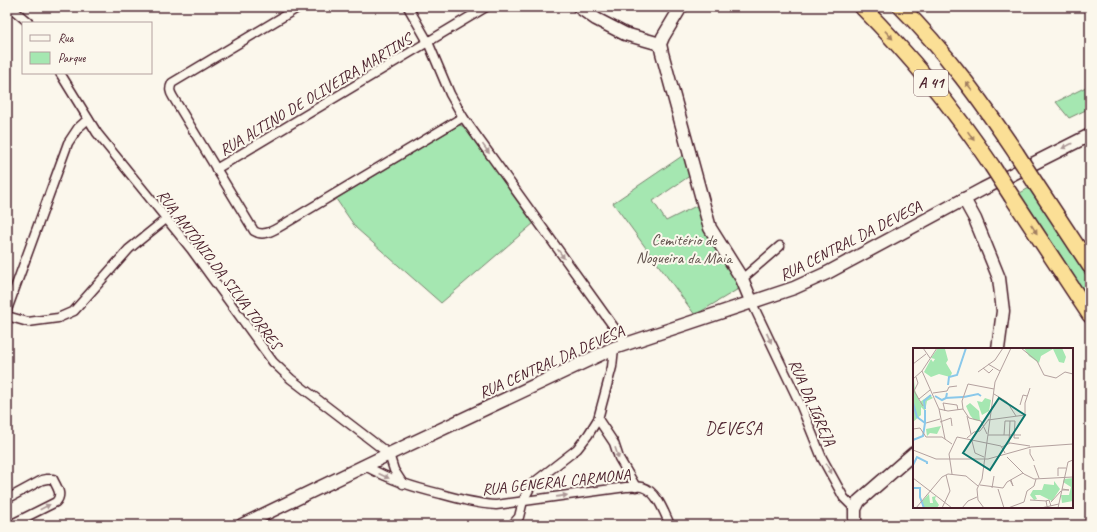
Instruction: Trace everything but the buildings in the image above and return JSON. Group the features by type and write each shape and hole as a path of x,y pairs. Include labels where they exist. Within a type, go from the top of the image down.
{"highway":[{"name":"A 41","path":"862,7 896,41 939,91 992,166 1090,315"},
{"name":"A 41","path":"901,7 954,67 983,106 1016,153 1090,266"}],"main road":[{"path":"579,7 596,19 625,34 660,44"},
{"path":"681,7 667,29 660,44 710,228 742,279 752,303"},
{"name":"RUA CENTRAL DA DEVESA","path":"242,525 614,348 752,303 794,288 827,273 964,199 1090,134"},
{"path":"964,199 975,219 999,278 1003,311 998,348"},
{"path":"855,525 855,509 859,501 913,453"}],"street":[{"path":"7,7 16,12 28,22"},
{"path":"299,7 172,84 170,87 172,97 254,230 259,234 266,234 463,117"},
{"path":"408,7 428,42 450,94 463,117 626,344"},
{"name":"RUA ALTINO DE OLIVEIRA MARTINS","path":"216,169 486,7"},
{"name":"RUA ANTÓNIO DA SILVA TORRES","path":"61,74 88,119 114,156 210,273 273,362 291,379 389,454"},
{"path":"7,310 68,143 78,128 88,119"},
{"path":"7,316 28,322 58,318 74,311 129,249 166,219"},
{"path":"742,279 780,246"},
{"name":"RUA DA IGREJA","path":"752,303 801,406 822,458 844,498 855,509"},
{"path":"512,525 519,517 523,501 532,484 577,449 598,419 612,367 614,348"},
{"path":"598,419 614,443 619,458 636,487"},
{"path":"389,454 394,470 403,484"},
{"name":"RUA GENERAL CARMONA","path":"365,466 403,484 480,504 496,505 626,487 642,487 650,491 657,499 670,525"},
{"path":"7,499 42,480 47,479 53,479 60,493 56,502 10,525"}],"green space":[{"path":"1090,85 1090,108 1069,118 1056,102"},
{"path":"459,125 465,127 534,223 441,303 356,228 336,199"},
{"name":"Cemitério de Nogueira da Maia","path":"685,154 691,175 653,201 666,221 700,204 740,288 695,315 613,203"},
{"path":"1029,188 1090,281 1090,300 1020,193"}],"district":[{"name":"DEVESA","path":"734,428"}]}
